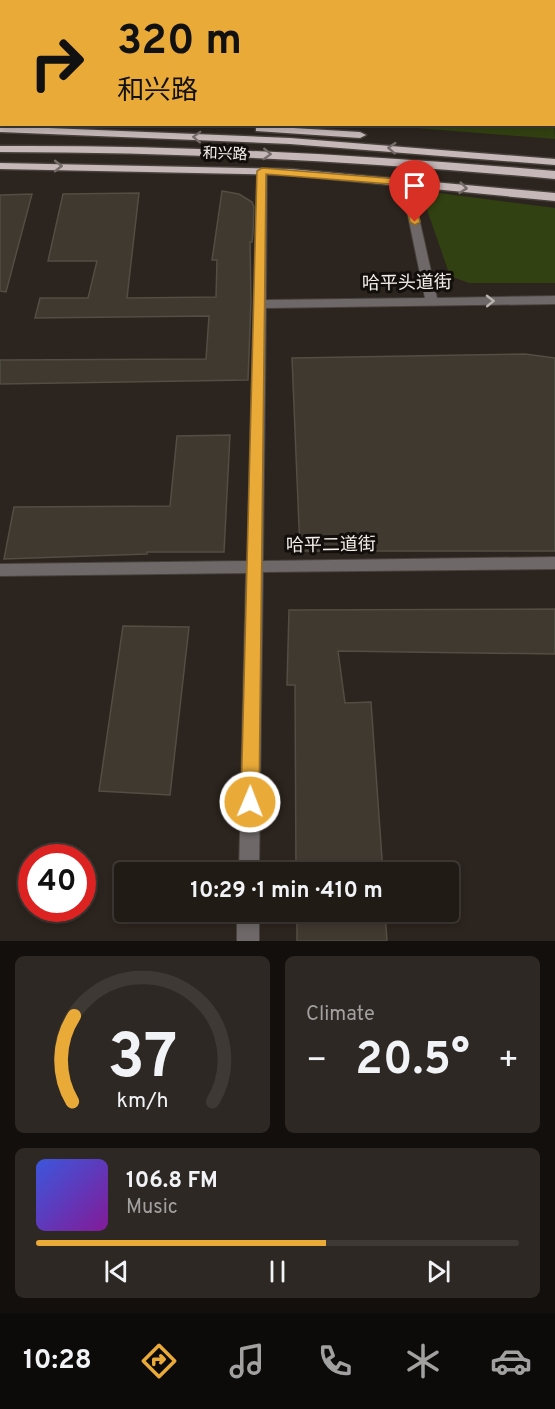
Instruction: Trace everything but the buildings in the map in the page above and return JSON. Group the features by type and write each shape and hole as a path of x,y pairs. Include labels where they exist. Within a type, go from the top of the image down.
{"highway":[{"name":"和兴路","path":"197,126 304,130 555,151"},
{"name":"和兴路","path":"0,129 290,141 555,162"},
{"path":"0,150 124,149 321,156 555,174"},
{"name":"和兴路","path":"0,166 262,171 555,197"}],"street":[{"path":"249,862 262,171"},
{"path":"406,182 432,302"},
{"name":"哈平头道街","path":"259,304 555,300"},
{"name":"哈平二道街","path":"0,570 555,563"},
{"path":"248,922 248,941"}],"green space":[{"path":"391,126 554,126 555,139"},
{"path":"439,193 555,208 555,283 469,283 450,276 424,201"}],"route":[{"path":"250,802 262,171 406,182 415,222"}]}
